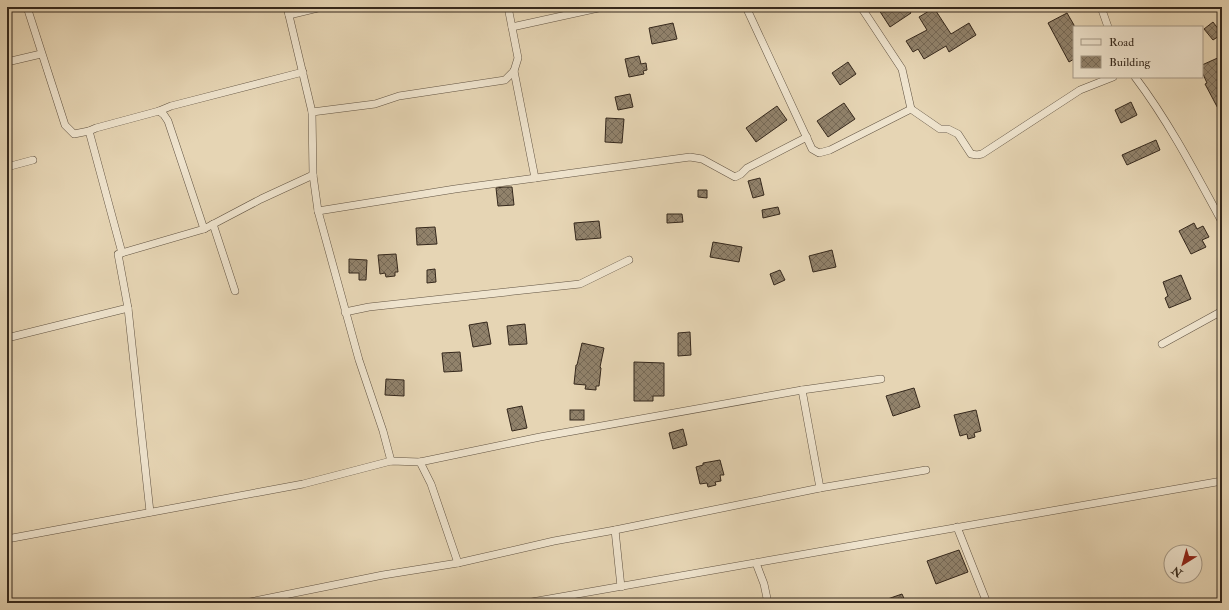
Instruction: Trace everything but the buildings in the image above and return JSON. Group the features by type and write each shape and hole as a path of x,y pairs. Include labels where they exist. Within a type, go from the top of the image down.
{"street":[{"path":"27,7 65,125 74,134 89,131 172,106 303,72"},
{"path":"322,7 288,11 312,112 313,175 318,211 358,360 383,431 391,461"},
{"path":"312,112 376,104 399,96 506,80 514,71 518,58 508,7"},
{"path":"512,27 603,7"},
{"path":"746,7 812,149 819,153 830,150 911,109"},
{"path":"861,7 902,69 911,109 940,128 948,128 958,134 971,154 982,154 1080,90 1110,78"},
{"path":"1101,7 1108,26"},
{"path":"7,62 41,54"},
{"path":"514,71 535,178"},
{"path":"1136,78 1187,157 1222,222"},
{"path":"158,111 164,115 168,121 204,229"},
{"path":"89,131 122,253"},
{"path":"318,211 367,202 690,157 702,159 734,178 747,168 807,137"},
{"path":"7,167 33,160"},
{"path":"150,512 128,308 118,254 204,229 261,199 313,175"},
{"path":"213,224 235,291"},
{"path":"345,312 370,307 580,284 629,260"},
{"path":"7,338 128,308"},
{"path":"1162,344 1222,311"},
{"path":"7,539 303,484 391,461 420,462 540,437 802,390 881,379"},
{"path":"802,390 820,488"},
{"path":"420,462 431,484 458,563"},
{"path":"245,603 383,574 458,563 554,541 820,488 926,470"},
{"path":"526,603 1222,481"},
{"path":"957,527 987,603"},
{"path":"615,530 621,587"},
{"path":"756,563 764,584 768,603"}]}
